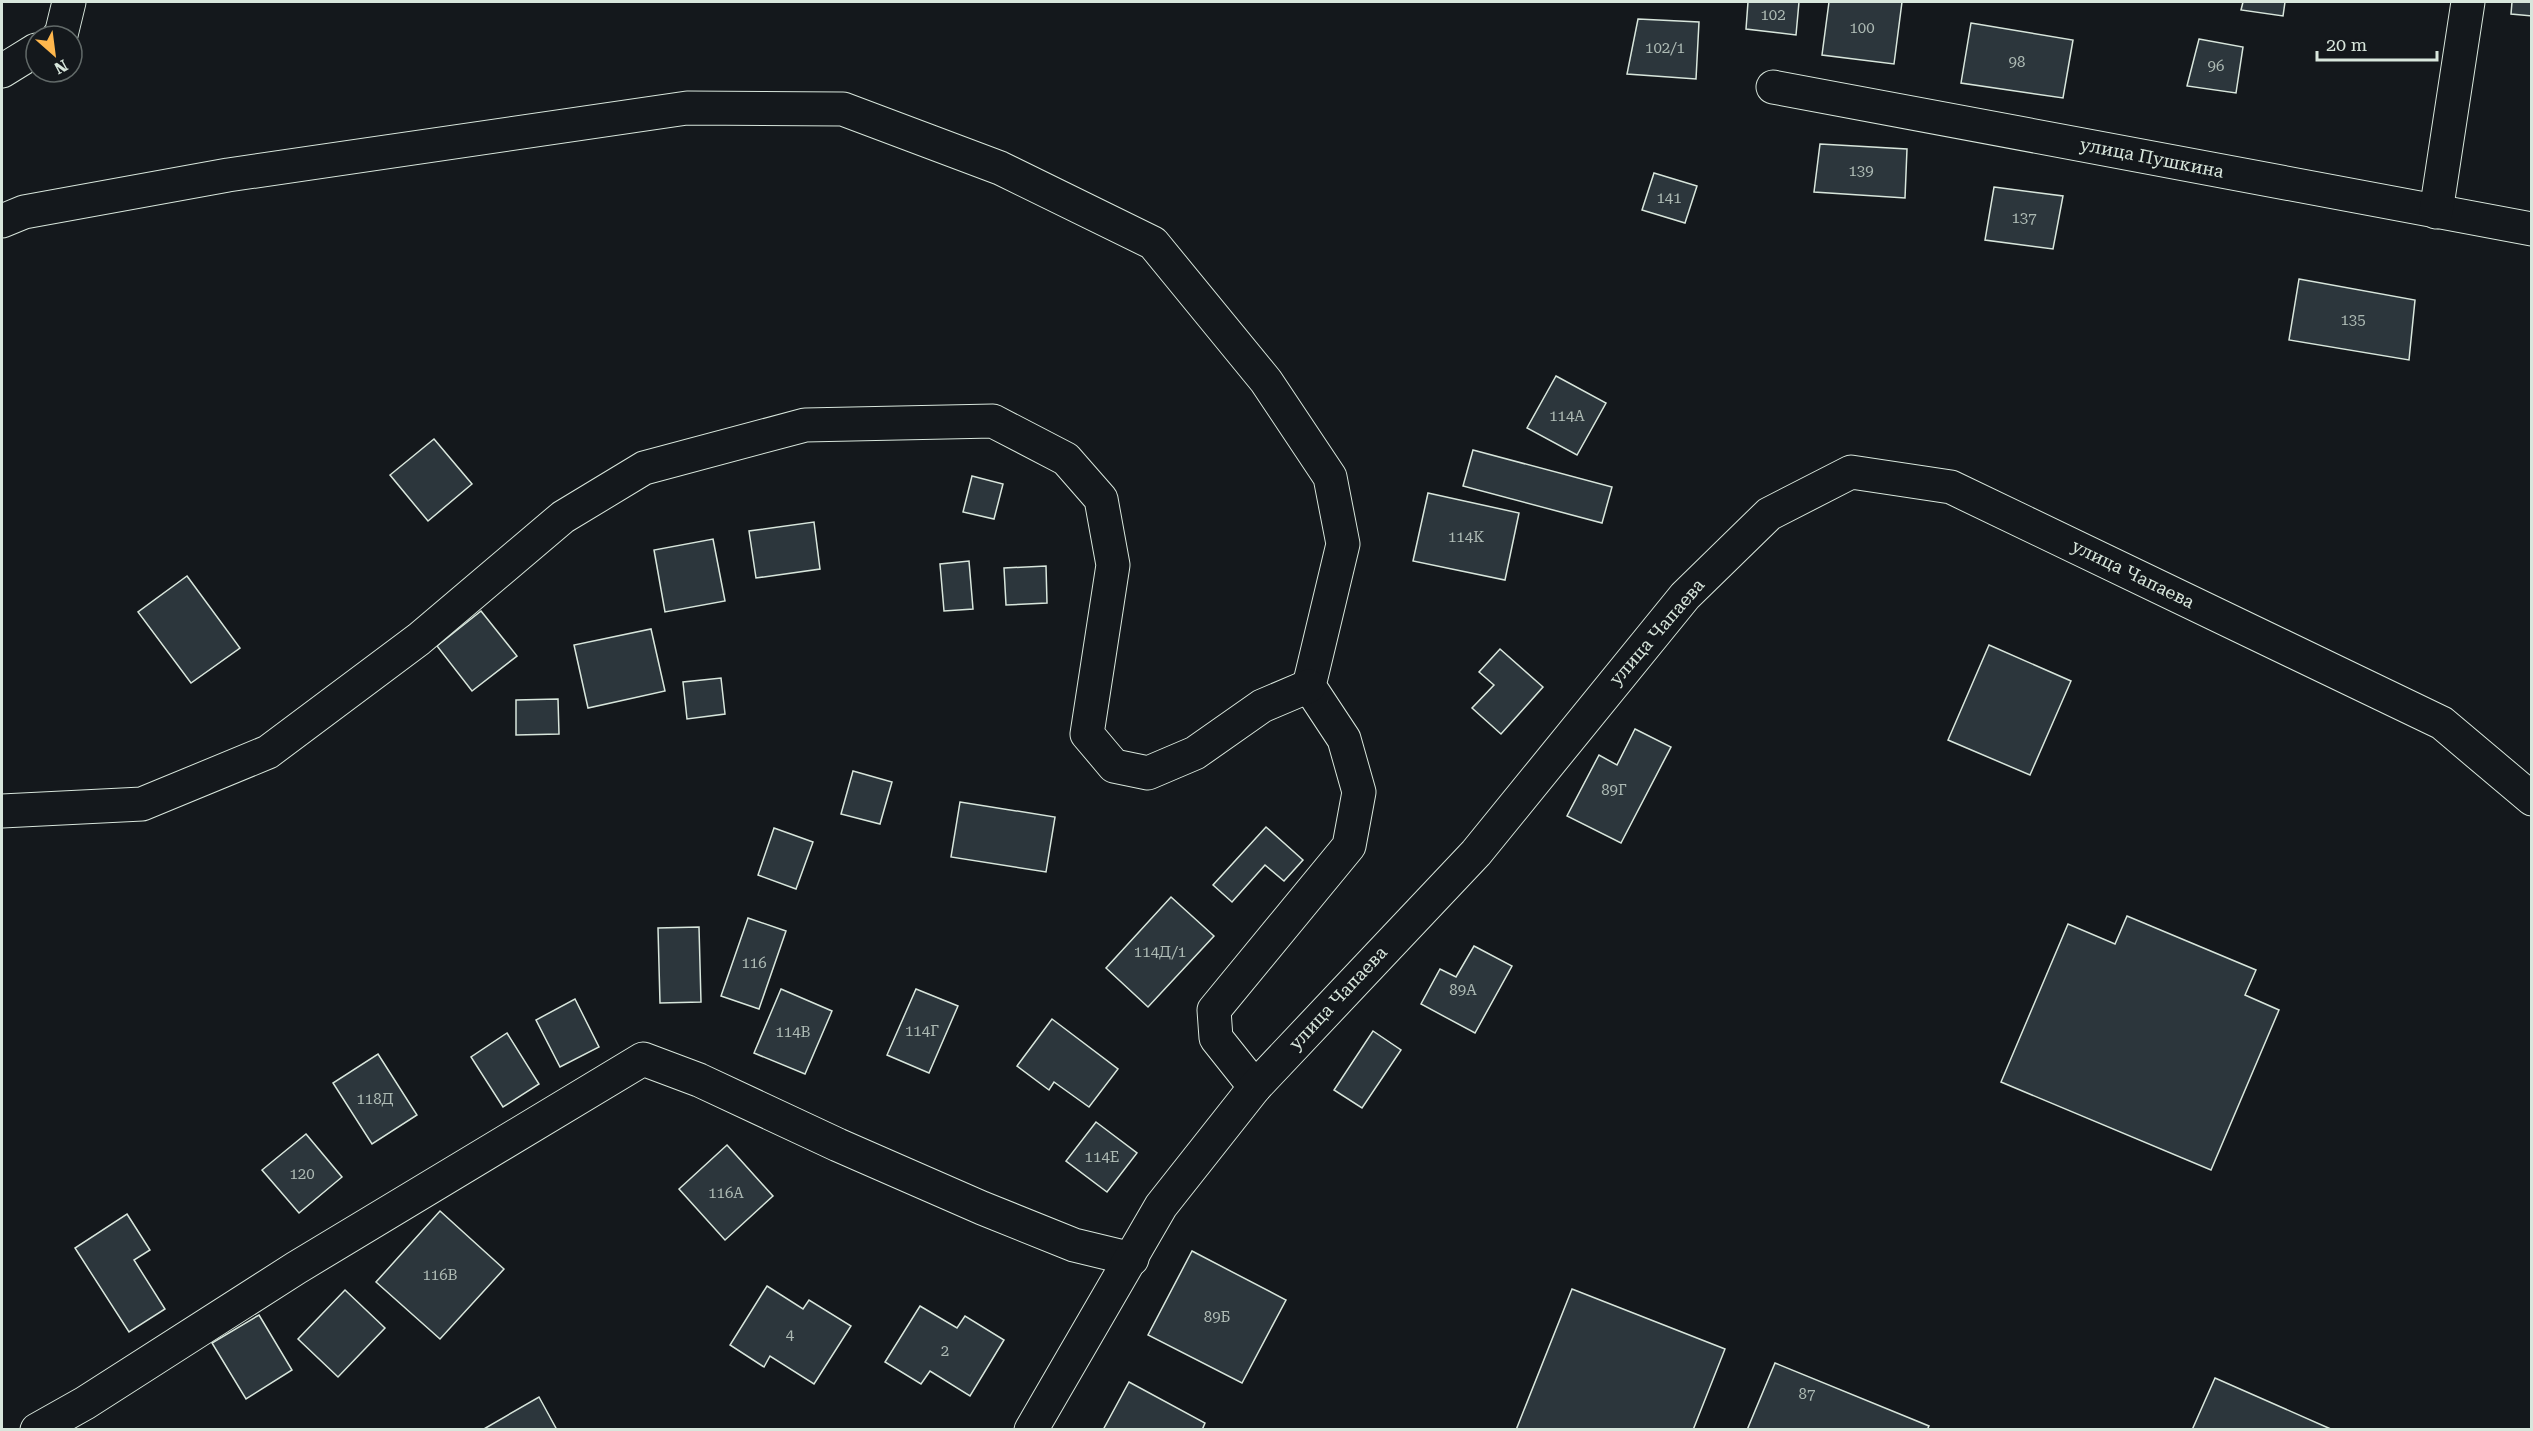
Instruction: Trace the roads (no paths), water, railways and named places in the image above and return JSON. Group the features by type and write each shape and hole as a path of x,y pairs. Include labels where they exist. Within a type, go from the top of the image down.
{"street":[{"path":"64,24 69,2"},
{"path":"2436,212 2468,2"},
{"path":"2,71 24,57"},
{"name":"улица Пушкина","path":"1773,87 2532,229"},
{"path":"2,220 24,212 228,175 687,108 843,109 1000,168 1153,243 1258,372 1330,477 1343,544 1309,686 1344,739 1359,792 1350,846 1214,1010 1216,1038 1255,1087"},
{"path":"2,811 142,804 268,752 419,639 563,517 644,468 805,425 993,421 1066,459 1101,499 1113,565 1087,734 1114,766 1148,773 1195,753 1262,706 1309,686"},
{"name":"улица Чапаева","path":"1031,1430 1161,1206 1255,1087 1476,853 1686,596 1769,514 1851,472 1951,486 2442,723 2532,799"},
{"path":"37,1430 85,1403 296,1268 643,1059 699,1080 838,1145 982,1208 1074,1245 1132,1259"}]}
